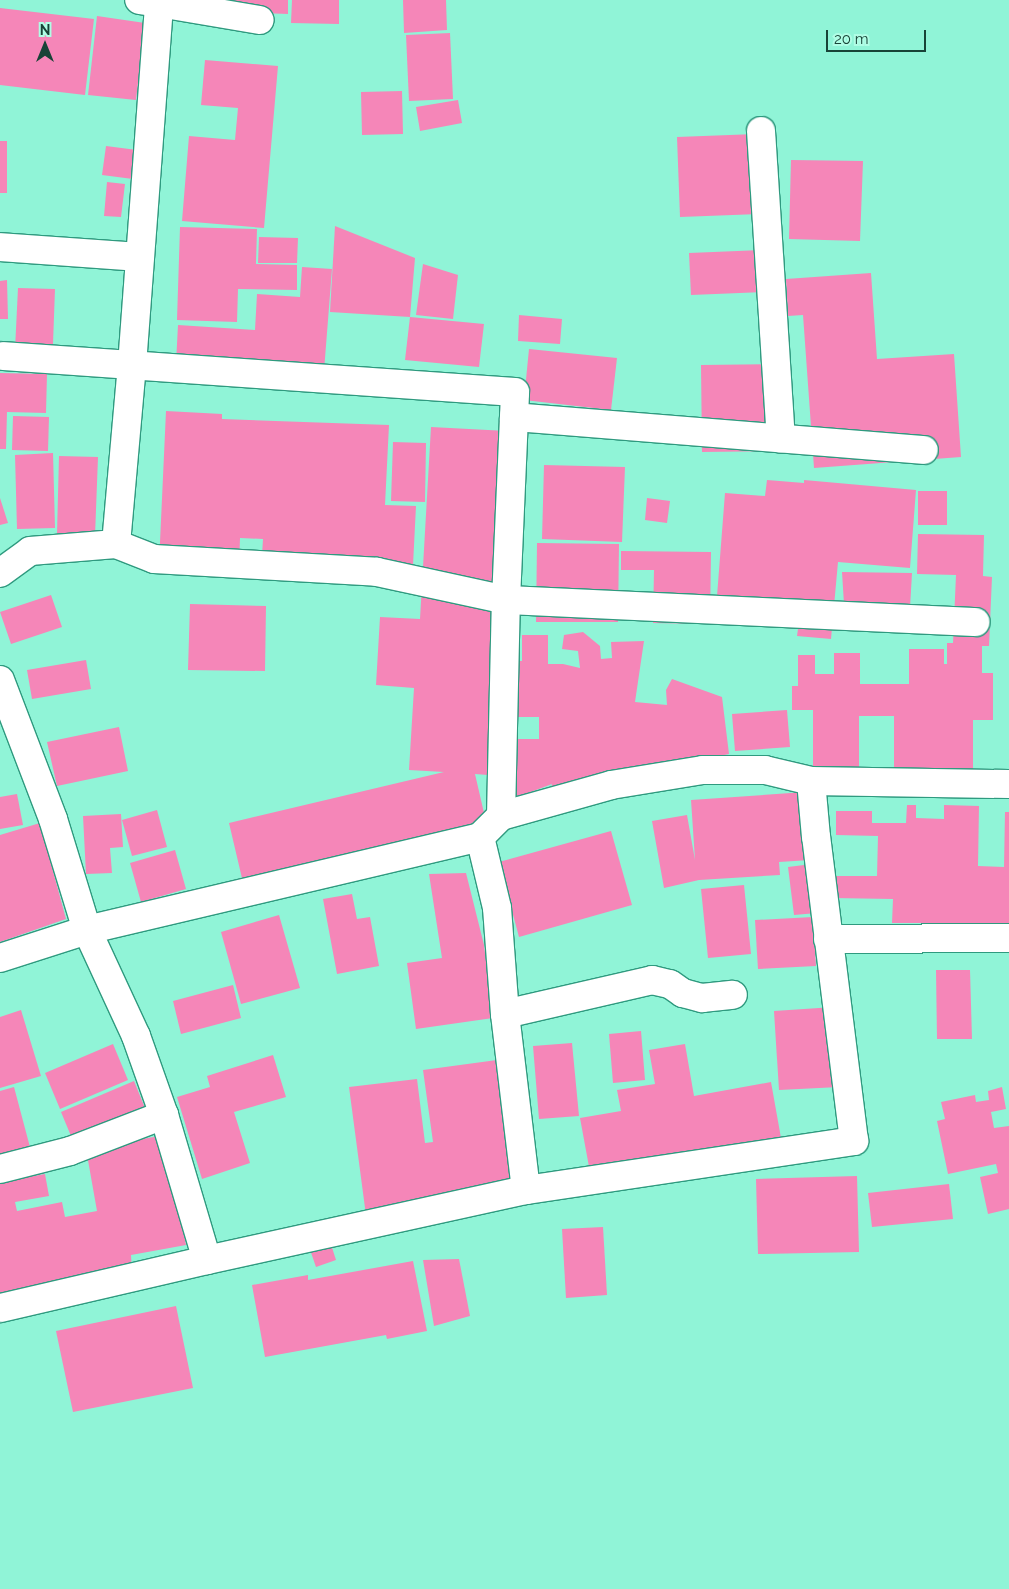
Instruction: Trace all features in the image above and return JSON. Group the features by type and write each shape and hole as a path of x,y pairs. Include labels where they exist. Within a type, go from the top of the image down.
{"street":[{"path":"116,544 140,257 152,1 260,20"},
{"path":"761,131 781,438"},
{"path":"0,247 140,257"},
{"path":"3,356 515,392 506,600 501,816"},
{"path":"514,417 924,450"},
{"path":"0,572 30,550 116,544 154,559 378,572 506,600 975,622"},
{"path":"0,680 52,819 86,930 136,1036 164,1115 208,1260"},
{"path":"0,958 86,930 480,837 501,816 611,785 703,770 765,770 811,781 1009,784"},
{"path":"0,1308 526,1190 854,1141 828,939 811,781"},
{"path":"480,837 497,908 505,1014 526,1190"},
{"path":"828,939 1009,938"},
{"path":"505,1014 652,980 670,984 683,992 702,998 733,995"},
{"path":"0,1169 70,1151 164,1115"}],"building":[{"path":"212,0 288,0 288,14 212,11"},
{"path":"292,0 339,0 339,24 291,23"},
{"path":"403,0 446,0 447,30 404,33"},
{"path":"0,8 94,19 85,95 0,85"},
{"path":"97,16 145,23 136,100 88,95"},
{"path":"450,33 453,99 409,101 406,35"},
{"path":"205,60 278,66 264,228 182,221 189,136 235,140 238,108 201,105"},
{"path":"402,91 403,134 362,135 361,92"},
{"path":"458,100 462,123 420,131 416,107"},
{"path":"756,134 759,214 680,217 677,137"},
{"path":"0,141 7,141 7,193 0,193"},
{"path":"106,146 137,150 133,179 102,175"},
{"path":"791,160 863,161 860,241 789,239"},
{"path":"107,182 125,184 121,217 104,216"},
{"path":"335,226 415,258 410,317 330,312"},
{"path":"180,227 257,229 256,264 297,265 297,290 238,289 237,322 177,320"},
{"path":"259,237 298,238 297,263 258,263"},
{"path":"762,250 764,292 691,295 689,253"},
{"path":"423,264 458,275 453,319 416,315"},
{"path":"302,267 332,269 324,371 176,363 178,325 255,330 257,294 300,297"},
{"path":"871,273 877,359 954,354 961,457 814,468 803,315 788,316 786,279"},
{"path":"7,280 8,319 0,319 0,281"},
{"path":"18,288 55,289 52,371 14,370"},
{"path":"519,315 562,319 560,344 518,341"},
{"path":"410,317 484,324 479,367 405,360"},
{"path":"529,349 617,358 611,410 524,400"},
{"path":"776,364 778,451 702,452 701,365"},
{"path":"0,373 47,374 46,413 7,412 6,449 0,449"},
{"path":"166,411 222,414 222,419 389,425 385,505 416,506 412,585 261,572 263,539 240,538 239,568 159,564"},
{"path":"13,416 49,417 48,451 12,450"},
{"path":"431,427 507,431 488,775 475,774 487,826 245,891 229,823 444,772 409,770 414,688 376,685 380,617 420,619"},
{"path":"393,442 426,443 425,502 391,501"},
{"path":"53,453 55,528 17,529 15,455"},
{"path":"59,456 98,457 95,536 57,534"},
{"path":"544,465 625,467 622,542 542,539"},
{"path":"767,480 804,483 804,480 916,490 910,568 838,562 831,639 797,636 798,629 715,622 725,493 765,496"},
{"path":"918,491 947,491 947,525 918,525"},
{"path":"0,498 8,523 0,525"},
{"path":"647,498 670,501 667,523 645,520"},
{"path":"918,534 984,535 983,576 992,577 989,646 982,646 982,673 993,673 993,720 973,720 973,772 894,772 894,716 859,716 859,775 813,775 813,710 792,710 792,686 798,686 798,655 815,655 815,674 834,674 834,653 860,653 860,684 909,684 909,649 944,649 944,664 947,664 947,643 953,643 956,575 917,574"},
{"path":"537,543 619,544 618,622 536,622"},
{"path":"621,551 711,552 710,624 653,623 654,570 621,570"},
{"path":"842,572 912,573 910,608 844,604"},
{"path":"51,595 62,627 11,644 0,612"},
{"path":"190,604 266,606 265,671 188,670"},
{"path":"583,632 600,646 601,659 612,658 611,642 644,641 635,702 667,705 666,690 672,679 722,697 729,754 550,793 552,784 512,799 511,739 539,739 539,717 514,717 513,661 522,661 522,635 548,635 548,664 563,664 580,668 578,651 562,649 564,635"},
{"path":"86,660 91,689 32,699 27,670"},
{"path":"787,710 790,747 735,751 732,714"},
{"path":"119,727 128,771 57,786 47,742"},
{"path":"805,792 810,860 779,862 780,875 699,880 664,888 652,821 687,815 695,860 691,800"},
{"path":"17,794 23,825 0,829 0,797"},
{"path":"907,805 916,805 916,818 944,819 944,805 979,806 978,866 1004,867 1005,812 1009,812 1009,932 934,931 936,923 892,923 893,899 832,898 832,876 877,876 878,836 836,835 836,811 872,811 872,823 906,823"},
{"path":"157,810 167,847 132,856 122,820"},
{"path":"121,814 123,847 110,848 112,873 86,874 83,816"},
{"path":"40,823 66,919 0,942 0,835"},
{"path":"611,831 632,905 519,937 499,862"},
{"path":"175,850 186,889 141,902 130,863"},
{"path":"812,864 817,913 794,915 788,867"},
{"path":"466,873 484,945 493,1018 416,1029 407,963 442,958 429,874"},
{"path":"744,885 751,954 708,958 701,889"},
{"path":"352,894 357,919 370,917 379,966 337,974 323,899"},
{"path":"279,915 300,988 241,1004 221,932"},
{"path":"813,917 816,966 758,969 755,920"},
{"path":"936,970 970,970 972,1039 937,1039"},
{"path":"233,985 241,1018 181,1034 173,1001"},
{"path":"834,1007 839,1087 779,1090 774,1011"},
{"path":"21,1010 41,1076 0,1088 0,1017"},
{"path":"641,1031 645,1080 613,1083 609,1034"},
{"path":"572,1043 579,1116 539,1119 533,1046"},
{"path":"113,1044 128,1080 60,1109 45,1073"},
{"path":"685,1044 694,1096 771,1082 781,1138 744,1144 592,1183 580,1118 621,1111 617,1090 655,1084 649,1050"},
{"path":"273,1055 286,1097 234,1112 250,1163 202,1179 177,1097 210,1087 207,1076"},
{"path":"497,1060 516,1202 367,1223 349,1087 417,1079 425,1143 433,1142 423,1070"},
{"path":"134,1081 149,1118 76,1148 61,1112"},
{"path":"14,1087 31,1151 0,1159 0,1091"},
{"path":"1002,1087 1006,1109 991,1112 994,1128 1009,1126 1009,1209 988,1214 980,1177 998,1173 996,1164 948,1174 937,1121 945,1119 941,1102 975,1095 976,1102 989,1100 988,1091"},
{"path":"165,1135 186,1245 131,1255 132,1273 0,1298 0,1182 45,1174 49,1196 15,1202 17,1211 62,1202 65,1217 97,1211 86,1149"},
{"path":"857,1176 859,1252 758,1254 756,1179"},
{"path":"949,1184 953,1219 872,1227 868,1193"},
{"path":"603,1227 607,1295 566,1298 562,1229"},
{"path":"327,1232 336,1260 316,1267 306,1238"},
{"path":"459,1259 470,1316 434,1326 423,1260"},
{"path":"413,1261 427,1331 387,1339 386,1335 265,1357 252,1285 308,1275 308,1280"},
{"path":"176,1306 193,1388 73,1412 56,1331"}]}
